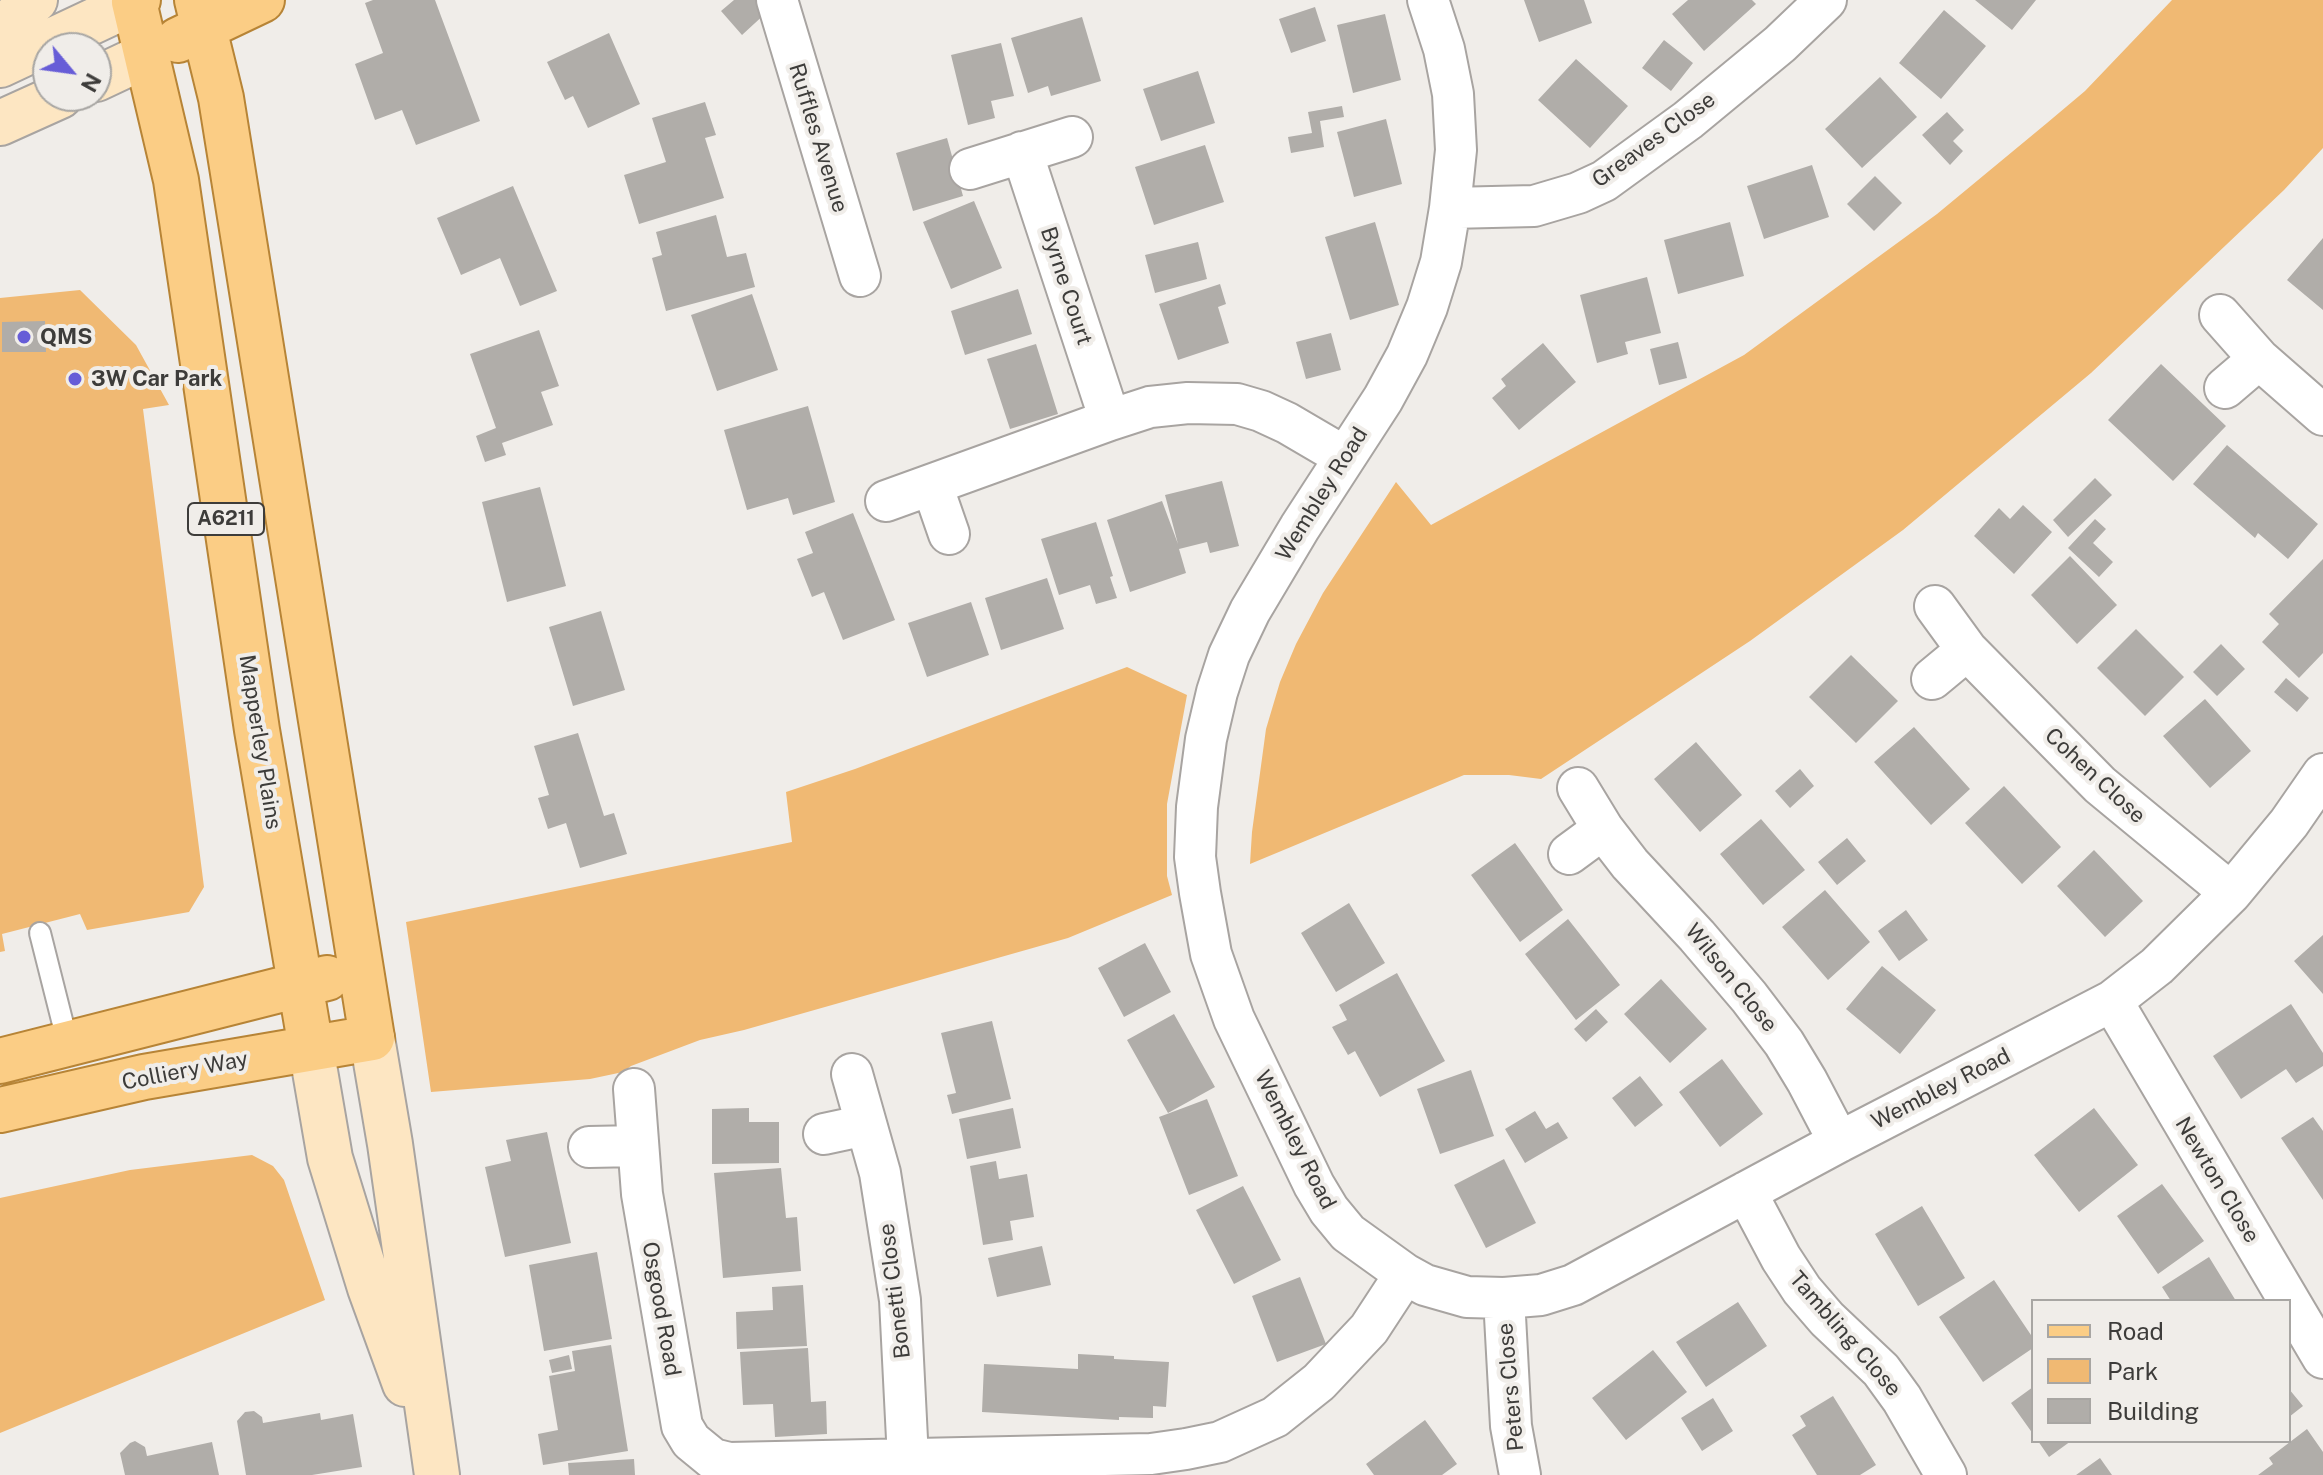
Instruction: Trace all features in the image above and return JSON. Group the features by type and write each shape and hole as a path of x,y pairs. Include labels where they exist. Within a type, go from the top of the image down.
{"main road":[{"path":"0,30 35,0"},
{"path":"112,71 147,55 200,14 262,0"},
{"path":"0,65 135,1"},
{"name":"Mapperley Plains","path":"135,1 176,180 257,730 330,1158 370,1288 436,1472"},
{"name":"Mapperley Plains","path":"200,14 221,98 390,1144 436,1472"},
{"path":"0,123 32,109"},
{"path":"0,1061 361,970"},
{"name":"Colliery Way","path":"0,1110 144,1077 372,1038"}],"street":[{"name":"Ruffles Avenue","path":"777,0 860,276"},
{"name":"Wembley Road","path":"1428,0 1444,49 1453,94 1456,150 1441,262 1407,355 1383,399 1257,599 1229,655 1217,692 1199,781 1195,857 1211,954 1234,1019 1314,1185 1348,1233 1425,1285 1467,1297 1541,1295 1573,1285 1839,1142 2112,1001 2157,966 2231,893 2289,823 2323,774"},
{"name":"Greaves Close","path":"1450,208 1534,206 1578,193 1604,181 1688,120 1780,44 1826,0"},
{"path":"970,169 1072,137"},
{"name":"Byrne Court","path":"1022,152 1110,420"},
{"path":"2220,315 2259,359 2323,415"},
{"path":"2225,388 2259,359"},
{"path":"886,501 1150,407 1188,403 1237,404 1287,423 1345,457"},
{"path":"932,485 949,534"},
{"name":"Cohen Close","path":"1935,606 1967,650 2100,785 2231,893"},
{"path":"1932,679 1967,650"},
{"name":"Wilson Close","path":"1578,788 1603,829 1630,864 1749,997 1792,1056 1839,1142"},
{"path":"1569,854 1603,829"},
{"name":"Newton Close","path":"2112,1001 2288,1299"},
{"name":"Bonetti Close","path":"852,1074 880,1173 900,1300 908,1459"},
{"name":"Osgood Road","path":"634,1089 642,1194 682,1426 710,1467 729,1463 908,1459 1087,1465 1220,1442 1275,1417 1319,1382 1369,1329 1405,1274"},
{"path":"824,1134 866,1125"},
{"path":"589,1147 638,1146"},
{"name":"Tambling Close","path":"1746,1192 1802,1290 1827,1319 1881,1370 1902,1399 1946,1475"},
{"name":"Peters Close","path":"1504,1298 1511,1426 1520,1475"},
{"name":"Newton Close","path":"2291,1304 2323,1358"}],"lane":[{"path":"40,933 68,1044"}],"green space":[{"path":"2172,0 2323,0 2323,148 2284,190 2091,373 1903,530 1750,641 1541,779 1464,775 1250,864 1266,729 1280,682 1323,593 1396,482 1431,525 1744,355 1937,214 2047,123 2085,91"},
{"path":"80,290 136,345 169,405 143,409 204,887 189,912 87,930 80,914 2,934 5,951 0,952 0,298"},
{"path":"1127,667 1187,695 1167,804 1167,876 1172,895 1068,938 700,1040 631,1066 623,1072 590,1079 431,1092 406,922 792,842 786,792"},
{"path":"252,1155 273,1166 284,1180 325,1300 0,1433 0,1198 130,1170"}],"building":[{"path":"373,0 435,0 480,121 416,145 402,110 375,120 355,64 383,53 365,3"},
{"path":"734,0 757,0 767,12 742,35 721,11"},
{"path":"1524,0 1584,0 1592,23 1539,42"},
{"path":"1688,0 1752,0 1756,4 1704,51 1672,14"},
{"path":"1975,0 2036,0 2012,30"},
{"path":"1315,7 1326,41 1291,53 1279,19"},
{"path":"1944,10 1986,46 1941,99 1899,63"},
{"path":"1385,14 1401,80 1353,93 1337,25"},
{"path":"1082,17 1101,81 1051,96 1048,86 1028,93 1011,38"},
{"path":"609,33 640,104 588,128 573,96 565,100 547,62"},
{"path":"1664,40 1693,63 1671,91 1642,68"},
{"path":"1001,43 1014,96 991,101 995,118 968,125 951,55"},
{"path":"1576,59 1628,106 1590,148 1538,100"},
{"path":"1198,71 1215,123 1161,141 1143,89"},
{"path":"1880,77 1917,117 1862,168 1825,129"},
{"path":"705,102 716,135 705,138 724,198 639,224 624,175 666,162 652,118"},
{"path":"1342,106 1344,117 1320,121 1324,147 1291,153 1288,137 1312,133 1308,112"},
{"path":"1947,112 1964,130 1953,141 1963,151 1950,165 1922,135"},
{"path":"1386,119 1402,184 1354,197 1337,132"},
{"path":"947,138 963,196 913,211 896,153"},
{"path":"1205,145 1224,202 1154,225 1135,167"},
{"path":"1812,165 1829,217 1764,239 1747,186"},
{"path":"1875,176 1902,203 1874,231 1847,204"},
{"path":"513,186 557,291 520,306 500,258 461,275 437,218"},
{"path":"974,201 1002,268 951,289 923,222"},
{"path":"716,215 727,257 746,253 755,287 666,311 652,258 662,255 656,232"},
{"path":"1375,222 1399,305 1350,320 1325,237"},
{"path":"1730,222 1744,276 1678,294 1664,240"},
{"path":"2323,238 2323,310 2287,280"},
{"path":"1198,242 1207,279 1155,293 1145,255"},
{"path":"1647,277 1661,333 1625,342 1628,354 1597,363 1580,295"},
{"path":"1220,284 1226,304 1218,307 1229,343 1178,360 1159,304"},
{"path":"1018,289 1032,334 965,355 951,311"},
{"path":"752,294 778,370 717,391 691,315"},
{"name":"QMS","path":"45,321 46,352 2,352 2,322"},
{"path":"539,330 559,386 541,392 553,425 502,443 506,455 485,462 476,436 496,428 470,354"},
{"path":"1331,333 1341,370 1306,379 1296,342"},
{"path":"1678,342 1687,378 1659,385 1650,349"},
{"path":"1543,343 1576,382 1519,430 1492,398 1506,386 1501,379"},
{"path":"1036,344 1058,414 1010,429 987,359"},
{"path":"2161,364 2226,426 2173,481 2108,420"},
{"path":"808,406 835,502 793,515 788,498 747,510 724,430"},
{"path":"2227,445 2318,524 2288,559 2258,533 2255,538 2193,484"},
{"path":"2095,478 2112,495 2068,537 2053,520"},
{"path":"1222,481 1239,546 1210,553 1207,542 1179,549 1186,573 1130,592 1107,520 1162,501 1178,544 1165,495"},
{"path":"540,487 566,586 507,602 482,502"},
{"path":"2023,505 2052,532 2014,574 1974,536 1999,508 2010,519"},
{"path":"853,513 895,620 843,640 824,592 812,597 797,559 813,553 805,532"},
{"path":"2095,519 2106,529 2093,543 2113,562 2099,577 2068,548"},
{"path":"1096,522 1117,598 1096,604 1090,585 1059,595 1041,539"},
{"path":"2070,556 2117,605 2077,644 2031,595"},
{"path":"2323,559 2323,653 2299,678 2262,642 2279,624 2269,614"},
{"path":"1047,578 1064,629 1001,650 985,598"},
{"path":"971,602 989,655 927,677 908,623"},
{"path":"601,611 625,690 573,706 549,627"},
{"path":"2136,629 2184,677 2145,716 2097,668"},
{"path":"2221,644 2245,669 2217,696 2193,672"},
{"path":"1851,655 1898,701 1856,743 1809,697"},
{"path":"2286,678 2309,698 2297,712 2274,692"},
{"path":"2205,699 2251,751 2210,788 2163,736"},
{"path":"1914,727 1970,789 1931,825 1874,762"},
{"path":"578,733 604,816 614,813 627,854 580,868 566,823 548,829 538,798 549,795 534,746"},
{"path":"1696,742 1742,795 1700,832 1654,779"},
{"path":"1800,769 1814,786 1790,808 1775,791"},
{"path":"2004,786 2061,847 2022,884 1965,823"},
{"path":"1761,819 1805,870 1763,905 1720,854"},
{"path":"1847,838 1866,861 1837,885 1818,862"},
{"path":"1515,843 1563,910 1520,942 1471,875"},
{"path":"2094,850 2143,901 2105,937 2057,886"},
{"path":"1825,890 1870,942 1828,980 1782,927"},
{"path":"1349,903 1385,963 1336,992 1301,933"},
{"path":"1906,910 1928,940 1899,961 1878,931"},
{"path":"1568,919 1620,985 1576,1020 1525,954"},
{"path":"2323,935 2323,994 2294,961"},
{"path":"1145,943 1171,992 1124,1017 1098,968"},
{"path":"1882,966 1936,1010 1900,1054 1846,1009"},
{"path":"1397,973 1445,1061 1380,1097 1355,1051 1348,1055 1332,1027 1347,1020 1339,1005"},
{"path":"1661,979 1707,1029 1670,1063 1624,1014"},
{"path":"2291,1004 2323,1053 2323,1066 2296,1083 2286,1069 2241,1099 2213,1056"},
{"path":"1596,1009 1608,1022 1586,1042 1574,1029"},
{"path":"1174,1014 1215,1087 1168,1113 1127,1040"},
{"path":"992,1021 1011,1099 952,1114 947,1095 956,1093 941,1033"},
{"path":"1722,1059 1763,1114 1720,1147 1679,1092"},
{"path":"1471,1070 1494,1136 1440,1154 1417,1089"},
{"path":"1640,1076 1663,1105 1635,1127 1612,1098"},
{"path":"1207,1099 1238,1176 1189,1195 1159,1117"},
{"path":"749,1108 749,1122 779,1122 779,1163 712,1164 712,1109"},
{"path":"1013,1108 1021,1148 967,1159 959,1119"},
{"path":"2094,1108 2138,1165 2079,1212 2034,1155"},
{"path":"1535,1111 1546,1129 1558,1122 1568,1138 1525,1163 1505,1129"},
{"path":"2313,1117 2323,1131 2323,1200 2281,1138"},
{"path":"547,1132 571,1243 505,1257 485,1167 511,1161 506,1140"},
{"path":"1504,1159 1536,1223 1486,1248 1454,1185"},
{"path":"996,1161 999,1179 1027,1174 1034,1217 1010,1221 1013,1240 983,1245 970,1166"},
{"path":"781,1168 786,1218 797,1217 801,1271 723,1278 714,1173"},
{"path":"2162,1184 2204,1241 2158,1274 2117,1216"},
{"path":"1243,1186 1281,1260 1234,1284 1196,1210"},
{"path":"1922,1206 1965,1278 1918,1306 1875,1234"},
{"path":"1042,1246 1051,1285 997,1297 988,1258"},
{"path":"597,1252 612,1339 544,1351 529,1265"},
{"path":"2209,1257 2235,1299 2170,1299 2162,1287"},
{"path":"1300,1277 1326,1344 1277,1362 1252,1296"},
{"path":"1994,1280 2031,1335 2031,1349 1983,1382 1939,1317"},
{"path":"803,1285 807,1346 737,1349 736,1312 773,1310 772,1287"},
{"path":"1738,1302 1767,1346 1706,1387 1676,1342"},
{"path":"611,1345 628,1451 543,1465 538,1434 558,1430 549,1376 575,1371 572,1351"},
{"path":"808,1348 811,1402 826,1401 827,1434 775,1437 773,1404 743,1405 740,1352"},
{"path":"1653,1350 1687,1392 1626,1440 1592,1398"},
{"path":"1078,1354 1169,1362 1166,1407 1153,1406 1153,1418 1119,1417 1119,1420 982,1412 984,1364 1078,1369"},
{"path":"569,1355 572,1369 552,1373 549,1360"},
{"path":"2031,1388 2031,1431 2011,1403"},
{"path":"2291,1391 2303,1406 2291,1415"},
{"path":"1833,1396 1876,1465 1860,1475 1817,1475 1792,1435 1806,1426 1800,1416"},
{"path":"1713,1398 1733,1431 1702,1451 1681,1418"},
{"path":"254,1411 262,1417 263,1423 320,1413 321,1420 353,1414 362,1467 312,1475 246,1475 237,1421 245,1412"},
{"path":"1425,1420 1457,1464 1442,1475 1374,1475 1366,1464"},
{"path":"2307,1429 2323,1452 2323,1475 2258,1475 2273,1464 2269,1458"},
{"path":"135,1441 145,1447 147,1456 212,1442 219,1475 125,1475 120,1453"},
{"path":"2039,1443 2068,1443 2049,1457"},
{"path":"2100,1458 2112,1475 2076,1475"},
{"path":"634,1459 635,1475 569,1475 568,1463"}],"place":[{"name":"QMS","path":"24,337"},
{"name":"3W Car Park","path":"75,379"}]}
